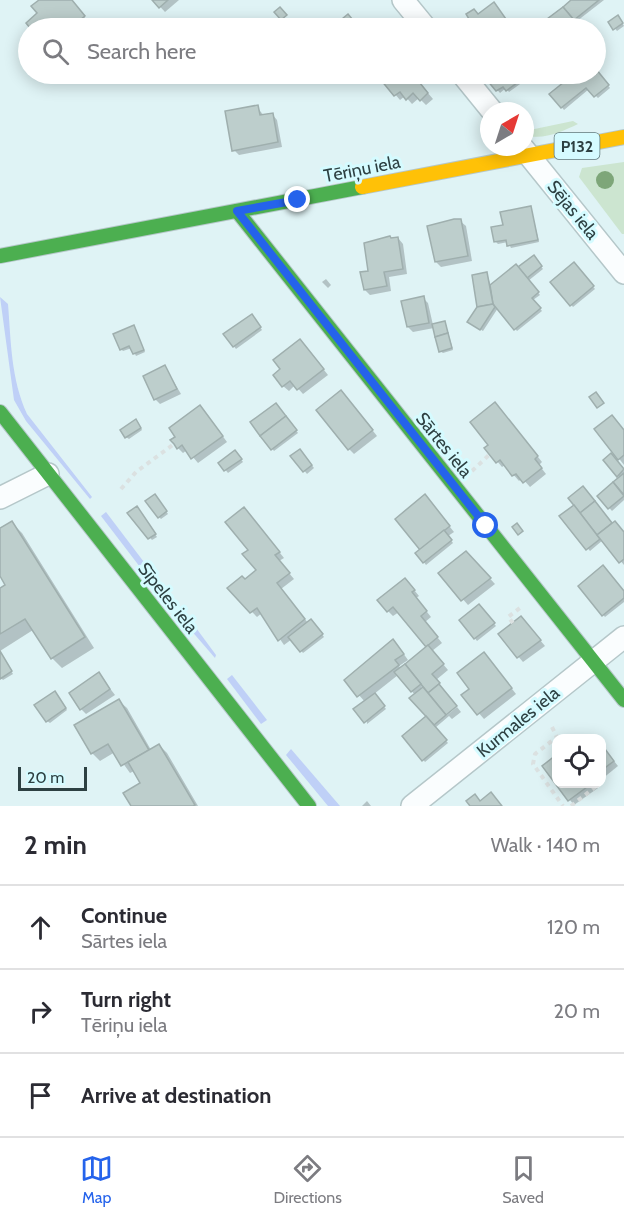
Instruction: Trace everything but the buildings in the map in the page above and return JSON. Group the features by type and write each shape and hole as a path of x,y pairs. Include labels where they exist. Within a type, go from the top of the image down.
{"street":[{"path":"403,0 418,18"},
{"path":"470,84 485,102"},
{"name":"Tēriņu iela","path":"534,150 624,137"},
{"name":"Tēriņu iela","path":"0,256 237,211 502,156"},
{"name":"Sējas iela","path":"530,156 624,273"},
{"name":"Sārtes iela","path":"237,211 624,700"},
{"name":"Sīpeles iela","path":"0,412 309,806"},
{"path":"0,498 48,474"},
{"name":"Kurmales iela","path":"412,806 624,638"}],"path":[{"path":"121,489 136,472 174,444"},
{"path":"552,727 557,737 535,754 533,764 563,806"},
{"path":"571,806 593,788"}],"green space":[{"path":"573,121 578,124 566,130 539,137 534,137 534,129"},
{"path":"624,162 624,234 622,234 579,177 582,168"}],"water":[{"path":"0,297 8,304 15,374 27,414 92,497 90,499 26,421 14,400"},
{"path":"106,512 175,603 169,605 101,516"},
{"path":"188,617 216,655 215,658 183,621"},
{"path":"232,675 267,720 261,724 227,679"},
{"path":"291,749 340,806 328,806 286,755"}],"traffic: fast":[{"path":"0,256 362,187"},
{"path":"237,211 624,700"},
{"path":"0,412 309,806"}],"traffic: slow":[{"path":"362,187 624,137"}],"route":[{"path":"298,200 237,211 486,526"}]}
